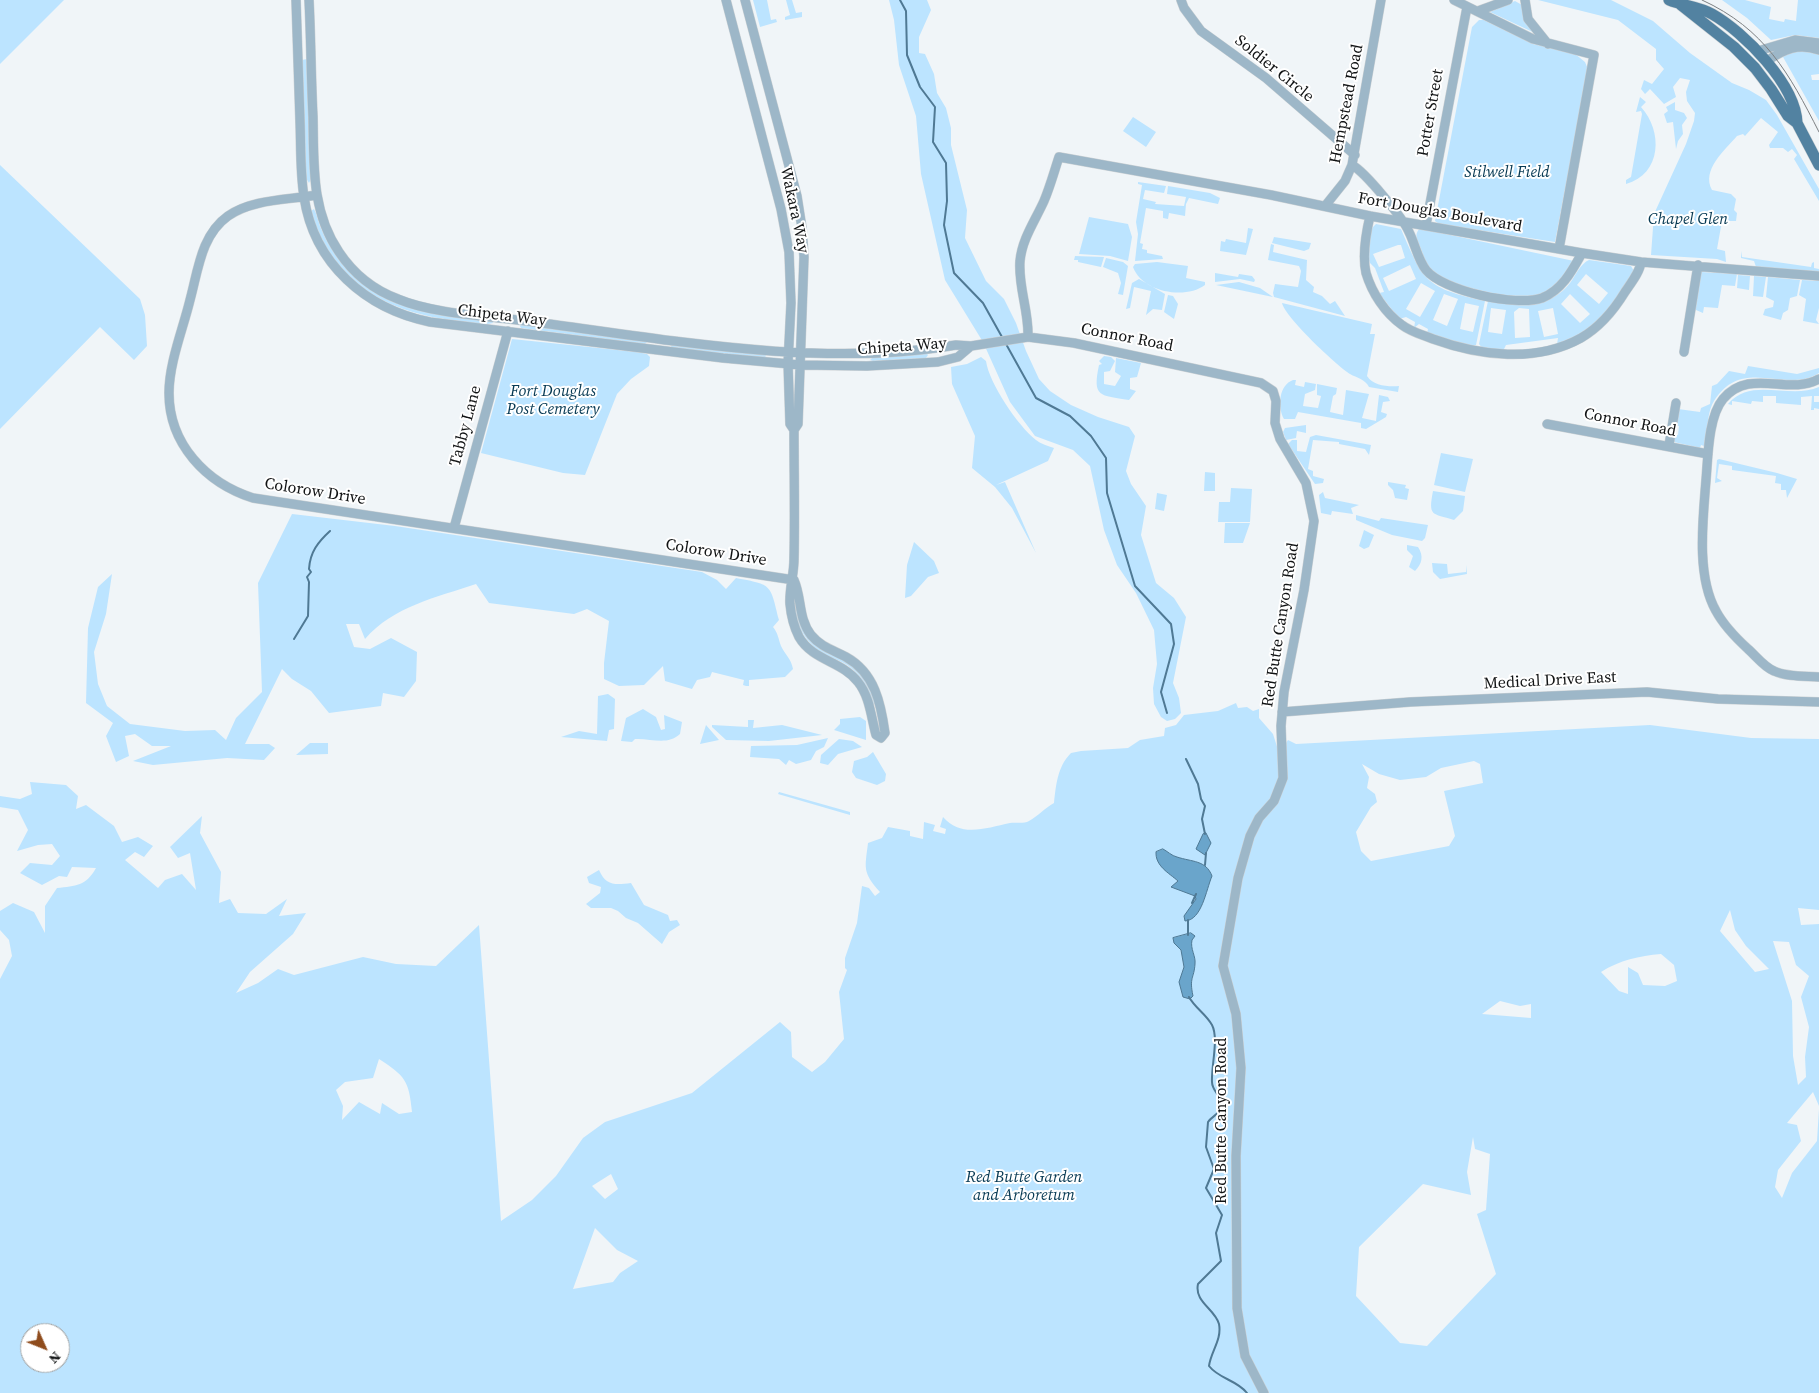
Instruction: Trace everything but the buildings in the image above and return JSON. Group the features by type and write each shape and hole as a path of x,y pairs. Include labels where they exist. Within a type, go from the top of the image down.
{"main road":[{"path":"1669,0 1697,7 1712,14 1758,51 1767,61 1796,111 1797,123 1819,165"},
{"path":"1681,4 1750,62 1771,88 1788,116 1797,123"},
{"path":"1690,13 1718,24 1755,55 1767,61"}],"street":[{"name":"Chipeta Way","path":"296,0 304,197 314,232 328,258 343,277 372,300 394,312 417,319 508,331 724,358 801,364 867,366 938,362 958,357 971,346"},
{"name":"Chipeta Way","path":"309,0 316,195 327,230 346,261 374,286 409,304 668,339 800,352 868,354 956,345 971,346"},
{"name":"Wakara Way","path":"726,0 787,236 791,286 788,351 790,424 794,430 794,580 799,592 802,618 812,636 824,646 854,662 872,684 877,694 883,720 885,733 881,738 876,735 866,694 859,682 848,672 817,656 799,637 793,623 790,604 789,592 794,580"},
{"name":"Wakara Way","path":"745,0 800,216 804,257 798,424 794,430"},
{"name":"Soldier Circle","path":"1182,0 1184,8 1201,31 1266,78 1355,155"},
{"name":"Hempstead Road","path":"1324,206 1345,181 1355,155 1381,0"},
{"path":"1454,0 1478,11 1500,25 1548,44 1594,55 1559,249"},
{"path":"1478,11 1508,0"},
{"path":"1525,0 1528,19 1548,44"},
{"name":"Potter Street","path":"1426,226 1467,6"},
{"path":"1758,51 1795,40 1819,43"},
{"path":"1767,61 1779,52 1795,46 1819,50"},
{"name":"Fort Douglas Boulevard","path":"1028,337 1028,321 1019,275 1020,259 1027,234 1045,198 1059,157 1370,216 1582,253 1642,262 1819,276"},
{"path":"1352,165 1364,173 1408,230 1424,269 1434,278 1461,291 1486,296 1541,298 1562,284 1582,253"},
{"name":"Colorow Drive","path":"316,195 257,204 238,210 219,224 207,240 170,379 170,405 182,443 196,464 210,477 230,489 253,498 794,580"},
{"path":"1370,216 1364,260 1366,272 1384,308 1403,326 1414,332 1476,352 1504,354 1534,352 1561,347 1581,338 1614,310 1642,262"},
{"path":"1684,352 1698,265"},
{"name":"Tabby Lane","path":"454,528 508,331"},
{"name":"Connor Road","path":"971,346 1028,337 1074,343 1261,383 1273,391"},
{"path":"1819,379 1801,384 1754,382 1739,386 1730,391 1721,400 1713,418 1702,527 1707,587 1716,612 1729,630 1769,669 1780,674 1819,677"},
{"name":"Red Butte Canyon Road","path":"1264,1393 1245,1356 1237,1308 1236,1156 1241,1068 1236,1014 1223,966 1238,878 1250,836 1259,818 1274,801 1283,778 1282,712 1304,590 1314,521 1306,484 1280,438 1275,423 1276,401 1273,391"},
{"path":"1669,445 1676,403"},
{"name":"Connor Road","path":"1547,424 1669,445 1708,454"},
{"name":"Medical Drive East","path":"1282,712 1410,702 1647,692 1718,699 1819,702"}],"green space":[{"path":"0,0 64,0 0,64"},
{"path":"753,0 767,0 771,20 776,19 777,22 760,27"},
{"path":"786,0 792,0 796,13 802,12 802,17 785,20 785,17 790,15"},
{"path":"889,0 927,0 931,10 919,37 919,53 925,54 934,74 937,93 946,108 951,128 951,145 967,210 965,238 986,281 1004,299 1039,379 1050,391 1071,405 1098,417 1129,427 1135,436 1126,471 1131,484 1146,506 1141,535 1156,583 1174,598 1186,617 1173,683 1179,698 1181,713 1175,719 1167,721 1161,717 1154,704 1153,688 1157,664 1154,630 1136,593 1117,565 1104,530 1090,466 1073,450 1035,436 1010,402 983,342 945,280 921,174 916,116 899,65 894,20"},
{"name":"Chapel Glen","path":"1538,0 1611,0 1653,21 1690,53 1732,83 1766,100 1777,115 1819,189 1819,201 1794,159 1797,155 1792,149 1788,152 1783,148 1770,148 1769,145 1778,132 1761,118 1745,136 1743,134 1737,136 1726,148 1716,161 1710,175 1709,183 1712,190 1731,194 1736,199 1734,210 1737,213 1736,221 1722,221 1717,249 1725,251 1726,262 1717,259 1651,255 1654,214 1686,144 1694,121 1695,113 1687,101 1686,92 1690,80 1680,78 1673,87 1676,97 1664,104 1650,89 1645,94 1641,89 1644,80 1652,84 1664,69 1656,60 1656,49 1618,20"},
{"path":"1722,0 1745,0 1771,7 1769,19 1784,22 1785,19 1796,21 1798,0 1819,0 1819,38 1795,35 1771,40 1747,18"},
{"path":"1515,1 1522,5 1537,34 1490,12"},
{"name":"Stilwell Field","path":"1479,20 1484,20 1533,44 1574,53 1585,62 1588,69 1555,242 1439,224 1435,221 1472,27"},
{"path":"1794,50 1819,53 1819,74 1811,75 1812,80 1819,80 1819,121 1783,57"},
{"path":"307,59 311,179 309,183 306,178 302,60"},
{"path":"1640,97 1646,102 1641,107 1653,128 1655,151 1647,171 1638,179 1626,184 1626,180 1631,177 1642,114 1641,111 1636,112"},
{"path":"1675,102 1675,110 1684,113 1687,118 1682,125 1683,134 1678,141 1676,149 1673,122 1667,123 1664,114 1668,111 1666,107"},
{"path":"1133,117 1156,132 1146,147 1123,131"},
{"path":"0,165 140,299 145,315 147,346 134,360 100,327 0,429"},
{"path":"1138,182 1166,186 1164,193 1145,190 1143,199 1156,202 1155,204 1184,206 1186,197 1167,194 1168,186 1210,193 1220,198 1218,204 1189,198 1186,204 1185,216 1169,213 1168,219 1163,218 1163,211 1146,208 1140,243 1143,244 1142,249 1147,250 1147,253 1162,256 1163,259 1135,261 1138,234 1136,222 1142,185 1138,184"},
{"path":"314,209 323,233 335,254 368,287 386,297 426,311 492,321 493,323 478,324 426,316 382,300 363,288 346,273 332,256 320,235 311,211"},
{"path":"1089,217 1128,224 1132,237 1128,261 1110,256 1079,254"},
{"path":"1376,224 1401,229 1422,272 1430,280 1439,287 1451,292 1485,301 1476,345 1464,346 1427,333 1428,329 1419,324 1414,328 1415,322 1406,317 1399,319 1379,293 1384,292 1375,268 1370,263 1367,255 1372,228","holes":["1401,245 1405,258 1379,267 1373,254","1410,265 1416,279 1389,291 1383,278","1421,283 1435,291 1420,317 1406,309","1444,294 1458,299 1447,326 1433,320","1465,303 1479,306 1473,332 1460,329"]},
{"path":"1248,228 1253,229 1246,255 1220,251 1221,241 1225,242 1226,239 1246,243"},
{"path":"1419,229 1574,261 1560,281 1545,293 1528,296 1497,294 1461,285 1433,273 1424,261 1416,238"},
{"path":"1274,237 1311,243 1309,249 1304,251 1272,243"},
{"path":"1271,244 1274,245 1273,252 1307,260 1306,280 1314,287 1313,292 1322,296 1330,304 1335,301 1345,316 1274,297 1275,284 1298,287 1301,271 1299,266 1268,260"},
{"path":"1741,251 1742,257 1811,267 1814,262 1814,268 1819,269 1819,272 1756,267 1754,261 1741,258"},
{"path":"1075,256 1104,257 1101,267 1078,262 1078,260 1074,260"},
{"path":"1106,258 1123,262 1128,266 1123,295 1118,294 1121,283 1118,273 1103,267"},
{"path":"1589,260 1631,266 1634,271 1607,313 1587,331 1557,344 1558,338 1506,345 1503,351 1483,349 1479,344 1488,301 1510,304 1542,302 1562,292","holes":["1586,274 1608,293 1599,304 1577,285","1570,294 1590,314 1580,323 1561,304","1491,308 1506,310 1502,334 1488,332","1519,308 1529,309 1530,337 1515,338 1514,312","1553,308 1558,334 1544,337 1538,311"]},
{"path":"1157,262 1188,266 1186,278 1205,282 1205,285 1197,290 1187,292 1165,291 1154,288 1138,276 1133,267 1135,264"},
{"path":"1701,272 1737,274 1735,286 1722,285 1718,308 1704,307 1703,313 1696,310 1695,306"},
{"path":"1215,273 1238,277 1239,274 1252,276 1255,280 1254,282 1240,279 1215,282"},
{"path":"1738,275 1750,276 1749,290 1737,288"},
{"path":"1754,276 1766,277 1763,297 1753,296"},
{"path":"1768,277 1800,280 1797,296 1790,298 1788,310 1783,313 1781,320 1763,315 1765,309 1773,307 1774,301 1766,297"},
{"path":"1139,279 1165,294 1162,310 1153,309 1146,315 1151,291 1134,287 1130,308 1126,309 1132,283"},
{"path":"1802,280 1819,281 1819,308 1816,320 1819,324 1803,321 1806,299 1799,295"},
{"path":"1239,282 1260,288 1273,297 1216,285"},
{"path":"1168,295 1173,296 1178,304 1174,319 1164,312"},
{"path":"1282,303 1372,324 1370,334 1375,334 1367,376 1377,384 1399,386 1398,392 1369,387 1363,380 1343,369 1301,329 1285,310"},
{"path":"522,324 647,342 645,344 521,328"},
{"name":"Fort Douglas Post Cemetery","path":"512,339 637,352 647,354 650,357 649,366 631,379 617,394 585,475 563,473 481,453"},
{"path":"670,344 766,355 765,358 672,348"},
{"path":"926,353 928,355 926,358 870,360 873,357"},
{"path":"1104,356 1111,357 1115,361 1110,371 1104,372 1104,384 1115,386 1121,376 1115,372 1116,358 1141,363 1137,377 1130,378 1130,389 1136,391 1129,400 1100,393 1097,376 1099,365 1102,364 1099,361"},
{"path":"981,357 986,361 988,370 1005,404 1021,425 1038,441 1054,448 1048,461 996,485 1005,482 1036,553 1012,508 995,487 972,468 975,436 952,384 951,367 967,364"},
{"path":"1748,366 1797,374 1819,368 1819,373 1806,379 1751,378 1738,380 1725,387 1714,401 1709,412 1704,446 1701,445 1700,448 1674,442 1674,435 1678,435 1679,426 1675,426 1678,409 1700,412 1701,408 1710,404 1712,386 1717,384 1729,371 1745,374"},
{"path":"1293,380 1296,380 1295,385 1304,387 1305,382 1316,384 1315,390 1305,394 1303,406 1318,408 1321,396 1317,395 1317,384 1337,388 1336,394 1333,396 1330,412 1343,415 1346,390 1369,394 1362,418 1376,421 1379,395 1388,397 1390,401 1383,402 1381,412 1387,414 1386,417 1366,429 1361,428 1361,423 1298,412 1295,419 1284,419 1280,409 1282,391"},
{"path":"1819,387 1819,396 1814,396 1814,402 1819,402 1819,409 1814,408 1814,410 1811,410 1812,396 1801,397 1801,405 1776,403 1776,396 1763,396 1763,402 1752,401 1751,404 1732,401 1732,405 1728,404 1737,396 1748,391 1795,391"},
{"path":"1306,425 1306,433 1297,431 1296,438 1286,440 1283,432 1285,428"},
{"path":"1316,435 1371,445 1369,455 1365,449 1339,444 1339,442 1313,440 1308,469 1313,471 1313,476 1324,479 1323,483 1315,484 1288,444 1292,440 1297,440 1297,451 1306,452 1310,437"},
{"path":"1441,453 1473,459 1465,492 1434,485"},
{"path":"1717,460 1797,479 1787,498 1786,490 1781,490 1781,484 1775,483 1776,476 1732,470 1732,466 1719,464 1717,478 1722,481 1715,483"},
{"path":"1205,472 1215,473 1215,491 1204,491"},
{"path":"1388,482 1406,485 1405,488 1409,489 1407,500 1395,498"},
{"path":"1231,488 1252,489 1250,522 1218,522 1219,502 1230,502"},
{"path":"1433,491 1465,496 1463,511 1454,520 1433,513 1431,506"},
{"path":"1323,492 1325,498 1359,505 1351,508 1353,514 1332,511 1331,515 1321,513 1319,495"},
{"path":"1157,493 1167,495 1164,511 1155,509"},
{"path":"292,514 395,526 702,572 717,580 726,589 736,578 757,582 768,588 774,599 779,620 773,627 793,669 785,677 749,680 749,686 743,685 744,680 712,672 710,677 697,680 692,689 665,681 663,666 644,685 619,686 604,679 609,621 587,609 574,614 489,603 476,584 416,604 389,618 365,639 359,624 346,624 354,647 370,649 391,638 417,652 416,681 404,697 383,693 381,706 329,713 311,691 292,679 282,669 245,744 269,744 275,748 264,760 227,758 153,765 133,761 171,746 152,746 135,734 125,736 129,756 116,762 106,736 113,723 86,703 88,628 98,587 112,574 106,614 94,652 98,684 107,706 130,724 185,731 215,730 226,740 236,718 262,692 258,583"},
{"path":"1356,515 1379,521 1381,518 1428,525 1425,538 1422,541 1392,535 1356,520"},
{"path":"1225,523 1250,523 1243,543 1224,543"},
{"path":"1364,530 1374,535 1369,547 1364,549 1359,546"},
{"path":"914,542 934,561 939,573 928,577 911,596 905,598 907,565"},
{"path":"1407,545 1418,547 1422,557 1421,563 1415,571 1409,567 1413,556 1407,550"},
{"path":"1432,563 1447,564 1448,574 1466,572 1466,565 1467,574 1440,579 1433,572"},
{"path":"794,591 802,624 851,662 867,679 876,705 873,704 870,694 859,675 844,663 820,652 807,640 795,616 793,608"},
{"path":"608,694 615,699 614,729 609,730 607,741 561,737 579,731 597,734 598,696"},
{"name":"Red Butte Garden and Arboretum","path":"1236,703 1238,708 1247,707 1253,711 1259,709 1259,718 1273,734 1279,753 1288,740 1296,744 1650,725 1751,738 1819,739 1819,910 1798,908 1801,925 1819,924 1819,1106 1813,1092 1787,1123 1797,1125 1801,1141 1778,1170 1775,1187 1782,1198 1792,1173 1817,1141 1819,1109 1819,1393 0,1393 0,979 12,956 9,940 0,930 0,911 13,903 34,912 45,933 45,906 57,888 70,887 84,882 96,868 72,867 67,877 59,876 42,885 20,873 30,863 52,865 60,856 52,844 38,845 17,851 28,830 18,810 0,807 0,796 20,799 32,794 30,782 66,785 78,796 76,809 86,805 114,826 122,842 138,837 153,846 144,857 135,852 125,860 158,888 165,880 182,874 196,890 190,853 178,858 170,847 202,816 200,833 221,872 219,903 230,899 238,913 266,914 287,899 279,916 306,913 293,934 250,972 236,993 258,983 278,969 294,975 363,957 396,964 436,966 479,925 501,1221 532,1200 556,1176 583,1138 605,1122 692,1093 780,1022 791,1032 792,1057 812,1072 825,1062 844,1039 839,992 847,970 845,968 845,958 857,923 862,886 869,888 875,896 880,892 870,879 866,869 868,843 882,838 888,827 910,831 910,836 923,839 924,822 935,825 933,831 945,834 946,829 940,827 943,817 958,828 974,830 1010,823 1027,822 1054,803 1060,770 1071,753 1128,748 1140,740 1164,736 1165,728 1176,725 1184,715 1218,711","holes":["1474,761 1480,764 1483,783 1444,791 1455,836 1449,846 1371,861 1361,851 1356,832 1371,807 1377,802 1375,794 1367,788 1369,777 1362,764 1379,774 1400,780 1426,777 1441,768","1730,910 1735,930 1746,946 1769,969 1755,972 1720,931","1773,941 1789,942 1796,965 1809,976 1801,997 1809,1027 1805,1057 1806,1077 1798,1085 1793,1056 1792,1001","1661,954 1674,965 1677,981 1665,986 1643,985 1638,973 1628,967 1628,994 1619,991 1601,972 1630,959","1500,1001 1520,1006 1531,1004 1531,1018 1482,1014","379,1059 395,1070 407,1086 412,1112 399,1114 382,1103 380,1114 359,1102 342,1120 343,1106 336,1090 345,1082 373,1078","1473,1137 1475,1149 1490,1154 1486,1210 1477,1214 1496,1274 1427,1346 1400,1343 1356,1296 1359,1247 1423,1184 1471,1195 1467,1172","611,1174 618,1189 605,1199 592,1186","595,1228 617,1250 638,1261 620,1273 613,1282 573,1289"]},
{"path":"643,709 656,717 661,730 665,729 664,715 682,722 680,734 675,738 664,741 635,739 632,742 621,741 626,718"},
{"path":"860,717 866,721 866,740 834,730 840,724 840,719"},
{"path":"748,720 754,720 753,728 782,725 822,735 769,741 726,740 712,727 712,725 748,727"},
{"path":"706,725 719,740 700,744"},
{"path":"828,738 824,747 816,751 811,760 796,764 789,760 786,765 779,759 750,757 751,746 797,745"},
{"path":"839,739 853,741 862,747 838,754 828,765 820,763 821,755"},
{"path":"310,743 328,743 328,754 296,755"},
{"path":"873,752 886,774 885,781 877,785 856,778 852,772 854,761 867,757"},
{"path":"779,792 850,812 850,815 778,794"},
{"path":"599,870 608,882 631,883 644,905 668,915 670,921 677,920 680,925 669,932 662,944 638,923 626,918 618,911 611,908 591,908 586,904 600,893 601,887 589,883 587,877"}],"shaded area":[{"path":"1206,833 1211,843 1205,855 1196,849 1203,834"},
{"path":"1163,849 1175,856 1202,864 1212,876 1203,903 1196,916 1191,919 1185,921 1184,916 1196,899 1195,896 1171,887 1178,881 1163,869 1156,857 1156,852"},
{"path":"1191,933 1195,936 1192,940 1192,949 1195,961 1192,981 1193,996 1190,999 1183,997 1179,982 1184,967 1181,950 1174,943 1173,938"}],"waterway":[{"path":"900,0 906,11 907,55 920,87 935,107 933,142 946,163 947,201 944,225 954,273 983,303 1002,337"},
{"path":"1006,344 1036,398 1070,416 1091,436 1106,458 1107,493 1135,586 1171,624 1174,644 1161,692 1167,713"},
{"path":"294,639 308,616 309,582 307,577 311,572 309,569 311,557 318,543 330,531"},
{"path":"1186,759 1198,784 1201,799 1205,806 1202,819 1205,834"},
{"path":"1205,865 1206,853"},
{"path":"1192,903 1196,894"},
{"path":"1188,920 1188,935"},
{"path":"1189,997 1210,1021 1214,1031 1215,1045 1212,1085 1221,1103 1219,1112 1208,1122 1206,1147 1214,1169 1206,1188 1222,1215 1216,1233 1221,1261 1198,1284 1199,1296 1217,1319 1220,1330 1209,1366 1247,1393"}],"tram line":[{"path":"1702,0 1724,12 1759,39 1785,72 1819,132"}]}
